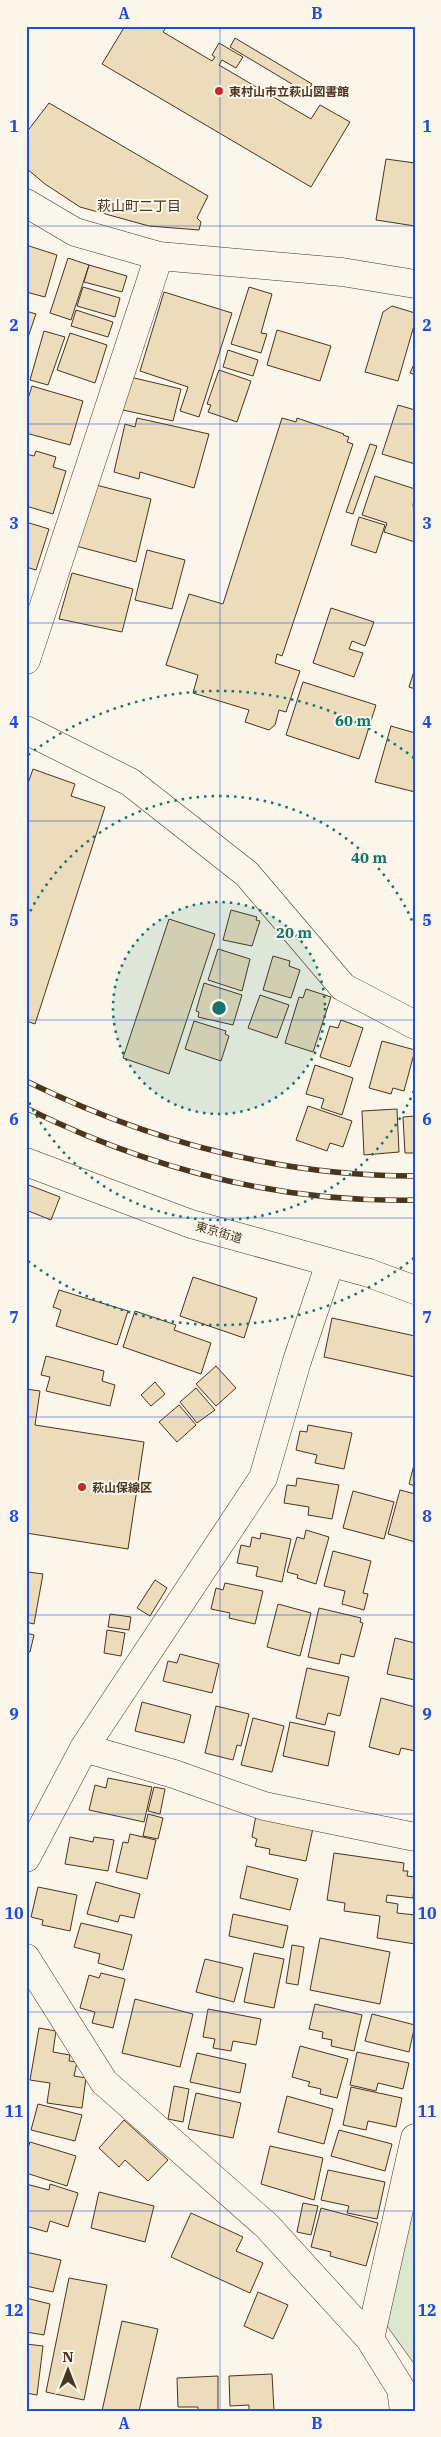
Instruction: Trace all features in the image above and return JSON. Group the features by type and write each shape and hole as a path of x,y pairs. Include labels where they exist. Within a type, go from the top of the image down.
{"street":[{"path":"26,203 75,232 159,256 342,272 415,284"},
{"path":"26,660 159,256"},
{"path":"26,730 130,782 247,874 343,987 415,1025"},
{"name":"東京街道","path":"26,1162 191,1224 369,1273 415,1290"},
{"path":"26,1858 84,1748 264,1478 298,1361 330,1263"},
{"path":"84,1748 174,1774 264,1806 415,1837"},
{"path":"26,1958 104,2082 267,2226 370,2339 401,2389 404,2411"},
{"path":"370,2339 415,2138"}],"green space":[{"path":"415,2187 415,2365 382,2319"}],"building":[{"path":"125,26 167,26 163,32 212,61 215,57 212,55 219,43 243,57 236,68 222,60 219,65 311,119 320,105 350,122 311,187 102,64"},
{"path":"235,38 312,84 307,93 230,47"},
{"path":"49,103 208,196 197,218 201,222 199,230 149,226 80,207 45,184 26,168 26,133"},
{"path":"386,159 415,163 415,226 376,220"},
{"path":"26,245 57,255 45,297 26,292"},
{"path":"68,258 89,265 71,320 50,313"},
{"path":"89,265 127,276 122,292 84,282"},
{"path":"83,287 120,298 115,317 77,306"},
{"path":"249,287 272,294 261,333 267,334 261,353 231,344"},
{"path":"164,292 232,313 199,417 180,411 188,387 140,371"},
{"path":"392,306 415,313 415,322 398,381 365,372 383,312"},
{"path":"76,310 113,322 108,337 71,326"},
{"path":"26,311 36,314 26,343"},
{"path":"277,330 331,346 320,381 267,365"},
{"path":"44,331 65,337 48,385 30,380"},
{"path":"70,333 107,345 95,383 57,370"},
{"path":"228,350 258,360 253,376 223,367"},
{"path":"415,362 415,375 410,373"},
{"path":"219,370 251,381 237,422 208,412 211,405 207,404"},
{"path":"130,377 181,389 173,421 123,410"},
{"path":"32,386 83,401 70,445 26,433 26,405"},
{"path":"398,405 415,410 415,464 382,454"},
{"path":"137,418 209,434 194,488 140,472 139,479 114,472 125,424 135,427"},
{"path":"282,418 296,422 297,418 344,434 349,437 347,442 353,444 282,656 277,654 275,663 300,671 286,712 279,710 275,725 269,730 245,722 249,710 193,693 198,675 166,665 189,594 223,604"},
{"path":"370,444 377,446 353,514 346,512"},
{"path":"36,451 56,457 53,467 66,471 53,514 26,506 26,454 34,456"},
{"path":"375,476 415,489 413,506 415,506 415,542 384,532 387,523 362,515"},
{"path":"92,484 151,499 136,562 76,546"},
{"path":"359,517 385,525 376,553 351,545"},
{"path":"26,522 49,529 36,570 26,567"},
{"path":"147,550 185,560 172,609 135,600"},
{"path":"72,573 133,589 122,632 59,619"},
{"path":"331,608 374,622 365,646 352,641 349,649 363,653 354,677 313,663"},
{"path":"415,668 415,689 409,687"},
{"path":"303,682 376,705 359,759 286,735"},
{"path":"391,726 415,733 415,792 375,782"},
{"path":"33,769 75,784 71,796 105,807 35,1024 26,1021 26,789"},
{"path":"231,910 257,917 256,920 260,921 252,946 223,940"},
{"path":"169,919 215,934 169,1074 123,1058"},
{"path":"218,949 250,959 242,991 208,980"},
{"path":"273,956 290,961 289,966 300,970 291,998 263,990"},
{"path":"204,983 242,995 233,1025 198,1017 199,1012 196,1011"},
{"path":"306,989 331,997 313,1052 285,1043 299,997 303,998"},
{"path":"260,995 289,1005 277,1038 248,1028"},
{"path":"341,1020 363,1028 350,1067 320,1057 330,1026 338,1028"},
{"path":"194,1021 226,1031 225,1034 229,1036 221,1061 185,1049"},
{"path":"382,1041 415,1050 404,1091 393,1088 391,1094 369,1088"},
{"path":"315,1065 353,1078 342,1115 321,1108 324,1099 306,1094"},
{"path":"308,1106 352,1121 343,1147 330,1143 327,1151 296,1140"},
{"path":"397,1109 399,1152 364,1155 362,1111"},
{"path":"415,1116 415,1153 405,1153 403,1117"},
{"path":"26,1184 60,1197 51,1220 26,1210"},
{"path":"193,1277 257,1298 244,1338 180,1316"},
{"path":"59,1290 128,1311 117,1345 56,1326 61,1310 53,1307"},
{"path":"135,1311 176,1325 174,1330 211,1343 201,1374 123,1347"},
{"path":"332,1318 415,1336 415,1377 324,1357"},
{"path":"46,1356 104,1371 102,1381 115,1385 110,1406 46,1391 50,1377 41,1375"},
{"path":"216,1366 236,1388 216,1406 196,1384"},
{"path":"155,1382 165,1394 151,1406 141,1395"},
{"path":"196,1388 215,1410 197,1423 180,1402"},
{"name":"萩山保線区","path":"26,1389 40,1391 35,1425 144,1442 128,1549 26,1533"},
{"path":"179,1405 196,1425 177,1442 159,1422"},
{"path":"308,1425 352,1433 344,1469 315,1463 317,1455 296,1450 300,1431 307,1432"},
{"path":"415,1461 415,1486 409,1484"},
{"path":"297,1478 339,1485 332,1519 308,1515 309,1507 284,1503 287,1485 296,1486"},
{"path":"400,1490 415,1494 415,1542 388,1534"},
{"path":"353,1491 394,1502 384,1539 343,1528"},
{"path":"306,1530 329,1537 316,1584 297,1578 298,1575 287,1572 297,1537 304,1539"},
{"path":"261,1533 291,1539 282,1582 256,1576 258,1567 237,1563 241,1545 250,1547 252,1537 260,1539"},
{"path":"333,1551 371,1561 363,1593 368,1594 364,1610 342,1604 345,1591 324,1586"},
{"path":"28,1572 43,1574 34,1624 26,1622"},
{"path":"155,1580 167,1588 150,1616 137,1608"},
{"path":"225,1583 263,1591 255,1624 229,1618 230,1613 211,1609 216,1588 223,1590"},
{"path":"278,1604 311,1613 300,1656 267,1647"},
{"path":"319,1608 361,1618 360,1622 363,1623 354,1657 341,1654 339,1664 308,1657"},
{"path":"110,1614 131,1617 129,1630 108,1627"},
{"path":"107,1630 125,1633 121,1656 104,1653"},
{"path":"26,1633 34,1635 30,1652 26,1652"},
{"path":"395,1638 415,1643 415,1680 387,1674"},
{"path":"180,1654 219,1664 212,1693 163,1681 168,1661 177,1663"},
{"path":"307,1668 349,1677 340,1716 328,1713 325,1725 296,1718"},
{"path":"381,1698 415,1707 415,1751 401,1748 399,1755 369,1747"},
{"path":"142,1702 191,1715 184,1743 135,1731"},
{"path":"216,1706 249,1714 241,1746 237,1745 233,1760 205,1753"},
{"path":"253,1718 284,1726 272,1772 241,1765"},
{"path":"290,1722 335,1732 328,1766 283,1756"},
{"path":"108,1778 152,1787 144,1822 89,1810 95,1785 106,1788"},
{"path":"154,1787 165,1789 160,1814 148,1811"},
{"path":"148,1814 163,1818 158,1839 143,1836"},
{"path":"256,1815 313,1828 306,1861 269,1854 270,1849 255,1846 257,1839 252,1837"},
{"path":"130,1834 156,1840 147,1879 116,1872 123,1842 128,1843"},
{"path":"70,1837 93,1842 94,1837 114,1840 108,1871 65,1864"},
{"path":"334,1853 404,1863 403,1871 408,1871 407,1876 415,1877 413,1898 387,1895 386,1902 398,1904 397,1913 415,1915 415,1944 377,1938 380,1916 344,1911 345,1903 327,1900"},
{"path":"247,1866 298,1879 290,1910 240,1898"},
{"path":"96,1882 140,1894 134,1918 120,1915 118,1922 87,1914"},
{"path":"38,1887 77,1895 70,1931 42,1925 43,1920 31,1917"},
{"path":"233,1914 288,1926 283,1948 229,1936"},
{"path":"81,1923 132,1935 123,1970 98,1963 100,1954 74,1947"},
{"path":"320,1938 390,1952 380,2004 310,1990"},
{"path":"292,1945 304,1947 298,1985 286,1983"},
{"path":"254,1953 284,1959 274,2008 244,2002"},
{"path":"205,1959 243,1968 234,2002 196,1992"},
{"path":"101,1973 125,1979 113,2028 92,2023 95,2012 80,2008 89,1975 99,1978"},
{"path":"135,1999 193,2014 180,2067 122,2053"},
{"path":"315,2004 362,2015 354,2051 331,2046 332,2040 322,2038 323,2032 309,2029"},
{"path":"208,2009 261,2019 256,2045 233,2041 231,2051 213,2048 215,2039 203,2037"},
{"path":"372,2014 415,2025 409,2052 365,2041"},
{"path":"39,2028 56,2031 53,2052 70,2055 69,2061 77,2062 74,2076 86,2078 82,2108 47,2103 50,2083 30,2080"},
{"path":"300,2046 348,2059 337,2098 320,2094 321,2089 308,2086 310,2082 292,2077"},
{"path":"357,2052 409,2063 403,2089 378,2083 376,2091 350,2085"},
{"path":"197,2053 246,2064 240,2093 190,2082"},
{"path":"174,2086 189,2089 183,2122 168,2119"},
{"path":"351,2087 402,2098 396,2127 368,2121 366,2130 343,2125"},
{"path":"196,2093 241,2103 233,2138 188,2129"},
{"path":"287,2096 333,2109 324,2144 278,2132"},
{"path":"38,2104 82,2115 75,2141 31,2130"},
{"path":"124,2120 168,2160 148,2181 125,2160 119,2167 99,2148"},
{"path":"339,2130 392,2144 385,2171 331,2156"},
{"path":"30,2142 76,2156 67,2186 26,2173 26,2154"},
{"path":"270,2146 323,2158 314,2200 261,2184"},
{"path":"328,2170 385,2182 377,2219 347,2213 349,2206 321,2200"},
{"path":"26,2184 49,2190 50,2184 78,2193 68,2227 50,2221 47,2232 26,2226"},
{"path":"99,2192 154,2206 145,2242 91,2228"},
{"path":"303,2203 318,2206 311,2235 297,2232"},
{"path":"321,2208 378,2223 366,2266 330,2256 331,2252 311,2247"},
{"path":"191,2213 243,2237 236,2251 263,2263 250,2293 171,2257"},
{"path":"26,2252 61,2260 53,2292 26,2286"},
{"path":"69,2278 107,2285 84,2400 46,2392"},
{"path":"258,2292 288,2305 273,2339 244,2326"},
{"path":"26,2298 50,2304 44,2335 26,2332"},
{"path":"122,2321 158,2329 139,2411 102,2411"},
{"path":"26,2344 43,2346 37,2395 26,2393"},
{"path":"272,2374 274,2411 249,2411 249,2405 230,2406 229,2376"},
{"path":"218,2376 218,2411 198,2411 198,2407 178,2407 177,2378"}],"railway":[{"path":"26,1081 119,1121 215,1151 264,1162 314,1170 415,1176"},
{"path":"26,1108 119,1148 215,1178 264,1188 314,1195 364,1199 415,1200"}],"place":[{"name":"東村山市立萩山図書館","path":"219,91"},
{"name":"萩山保線区","path":"82,1487"}],"district":[{"name":"萩山町二丁目","path":"139,206"}]}
